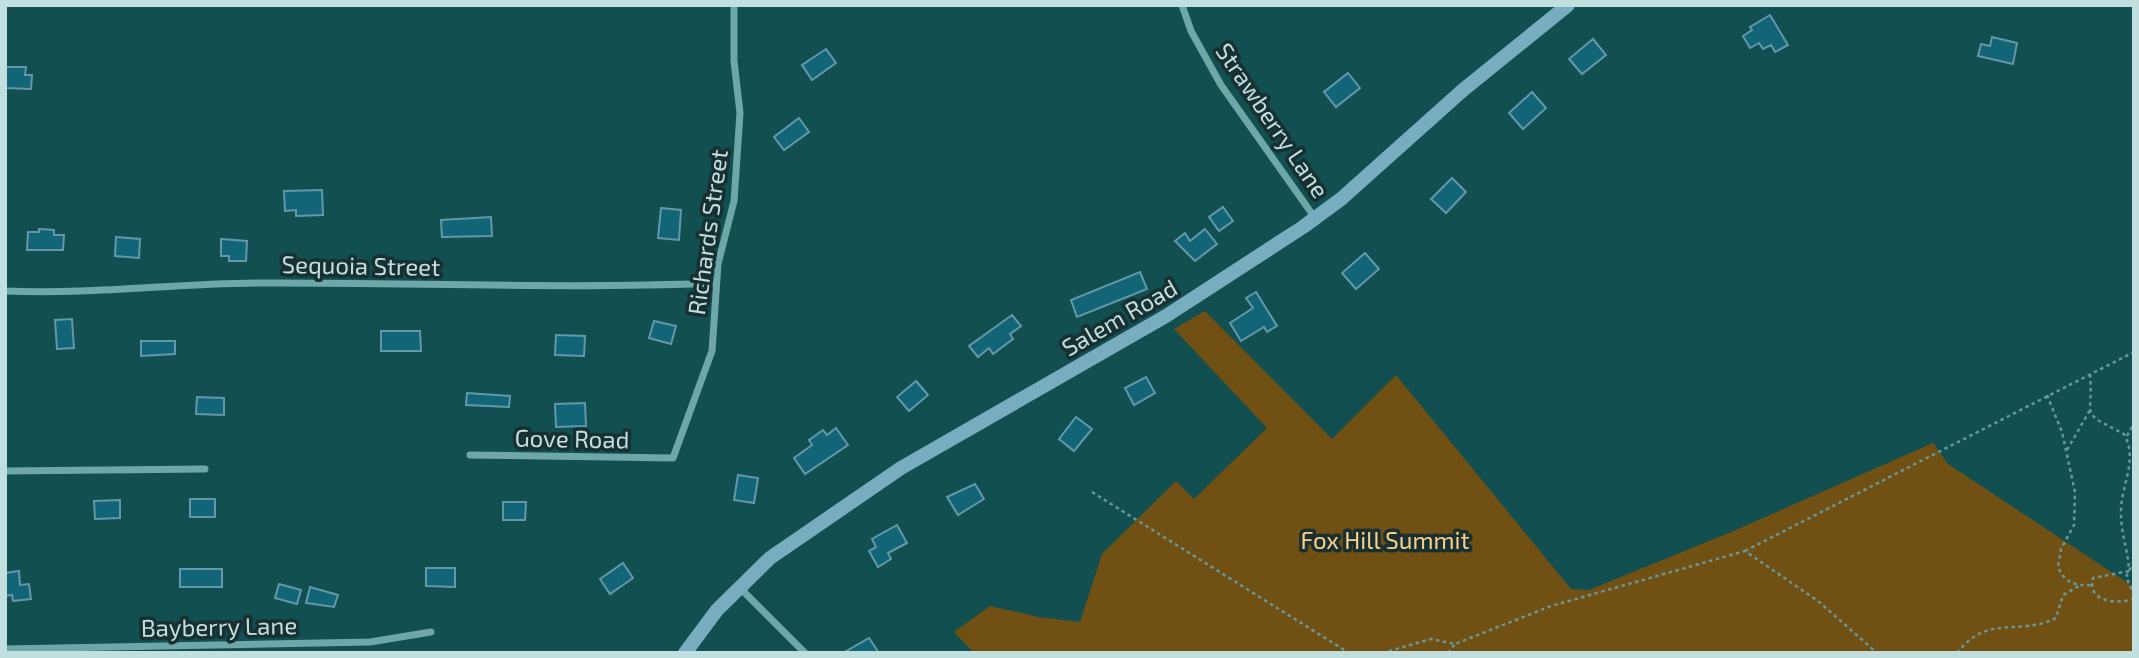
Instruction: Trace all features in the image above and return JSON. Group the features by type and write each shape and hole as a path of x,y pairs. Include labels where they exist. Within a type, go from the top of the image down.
{"main road":[{"name":"Salem Road","path":"685,653 717,610 769,558 892,474 1155,323 1315,218 1463,90 1568,5"}],"street":[{"name":"Richards Street","path":"673,458 712,351 716,283 734,201 739,152 734,5"},
{"name":"Strawberry Lane","path":"1182,5 1191,32 1221,85 1315,218"},
{"name":"Sequoia Street","path":"5,291 75,292 274,283 475,286 716,283"},
{"name":"Gove Road","path":"470,455 673,458"},
{"path":"5,471 205,469"},
{"path":"739,587 805,653"},
{"name":"Bayberry Lane","path":"5,649 370,642 431,632"}],"path":[{"path":"1448,653 1455,644 1551,606 1745,551 2133,354"},
{"path":"2090,374 2091,410 2097,422 2127,436"},
{"path":"2047,396 2067,450 2076,510 2058,567 2069,582 2079,586"},
{"path":"2067,450 2091,410"},
{"path":"2129,570 2120,509 2132,466 2127,436 2134,423"},
{"path":"1092,492 1349,653"},
{"path":"1745,551 1818,601 1877,653"},
{"path":"2129,570 2092,579 2096,595 2105,601 2134,596 2126,577 2134,561"},
{"path":"1957,653 1968,639 1989,628 2032,628 2056,618 2063,595 2079,586 2092,584"},
{"path":"1382,653 1431,639 1455,644"}],"green space":[{"name":"Fox Hill Summit","path":"1205,311 1332,439 1396,375 1571,589 1589,590 1731,532 1933,443 1948,464 2134,587 2134,653 974,653 954,632 990,606 1039,617 1080,622 1102,554 1176,481 1194,499 1267,428 1174,329"}],"building":[{"path":"1770,15 1788,45 1775,52 1771,45 1763,49 1759,43 1750,48 1743,36 1752,30 1750,27"},
{"path":"1992,37 2017,43 2013,64 1978,56 1981,44 1990,46"},
{"path":"1593,39 1606,55 1582,74 1569,59"},
{"path":"826,49 836,63 812,80 802,65"},
{"path":"5,67 26,67 25,75 32,75 31,89 5,88"},
{"path":"1348,73 1360,88 1336,107 1324,92"},
{"path":"1532,92 1546,108 1523,129 1509,113"},
{"path":"799,118 809,132 784,150 774,137"},
{"path":"1452,178 1466,192 1446,213 1431,199"},
{"path":"322,190 323,215 296,216 296,210 285,211 284,191"},
{"path":"1223,207 1233,221 1219,231 1209,217"},
{"path":"661,208 681,210 679,240 658,238"},
{"path":"491,217 492,236 442,237 441,220"},
{"path":"39,229 54,230 54,235 64,235 63,250 27,250 28,232 39,232"},
{"path":"1205,229 1217,244 1195,261 1175,241 1185,233 1190,241"},
{"path":"116,237 140,239 139,258 115,256"},
{"path":"221,239 247,241 246,261 229,261 229,256 221,256"},
{"path":"1365,253 1379,269 1356,289 1342,273"},
{"path":"1140,272 1147,289 1077,317 1071,300"},
{"path":"1256,292 1277,326 1267,332 1264,327 1241,341 1230,323 1253,308 1246,298"},
{"path":"1012,315 1021,326 1010,334 1013,339 993,354 989,348 978,357 969,346"},
{"path":"72,319 74,348 57,349 55,320"},
{"path":"654,321 676,326 671,344 649,338"},
{"path":"381,331 420,331 421,351 381,351"},
{"path":"556,335 585,336 584,356 555,355"},
{"path":"141,341 175,341 175,354 141,356"},
{"path":"1146,377 1155,393 1134,405 1125,388"},
{"path":"916,381 928,395 909,411 897,397"},
{"path":"467,393 510,396 509,407 466,405"},
{"path":"197,397 224,398 224,415 196,414"},
{"path":"585,403 586,426 556,427 555,404"},
{"path":"1076,417 1092,429 1074,451 1059,439"},
{"path":"836,428 848,445 805,474 794,458 812,445 809,440 823,430 827,435"},
{"path":"738,475 758,478 754,503 734,500"},
{"path":"975,484 984,499 958,515 947,497"},
{"path":"190,499 215,499 215,517 190,517"},
{"path":"120,500 120,518 95,519 94,501"},
{"path":"503,502 526,502 525,520 503,520"},
{"path":"897,525 907,543 888,553 891,559 878,567 869,551 876,547 872,539"},
{"path":"623,563 633,578 610,594 600,579"},
{"path":"426,568 455,568 455,587 426,586"},
{"path":"180,569 222,569 222,587 180,587"},
{"path":"19,571 20,585 29,584 31,599 13,601 12,595 5,596 5,573"},
{"path":"279,584 301,590 297,604 275,598"},
{"path":"310,587 338,595 334,607 306,603"},
{"path":"869,638 879,653 843,653"}]}
